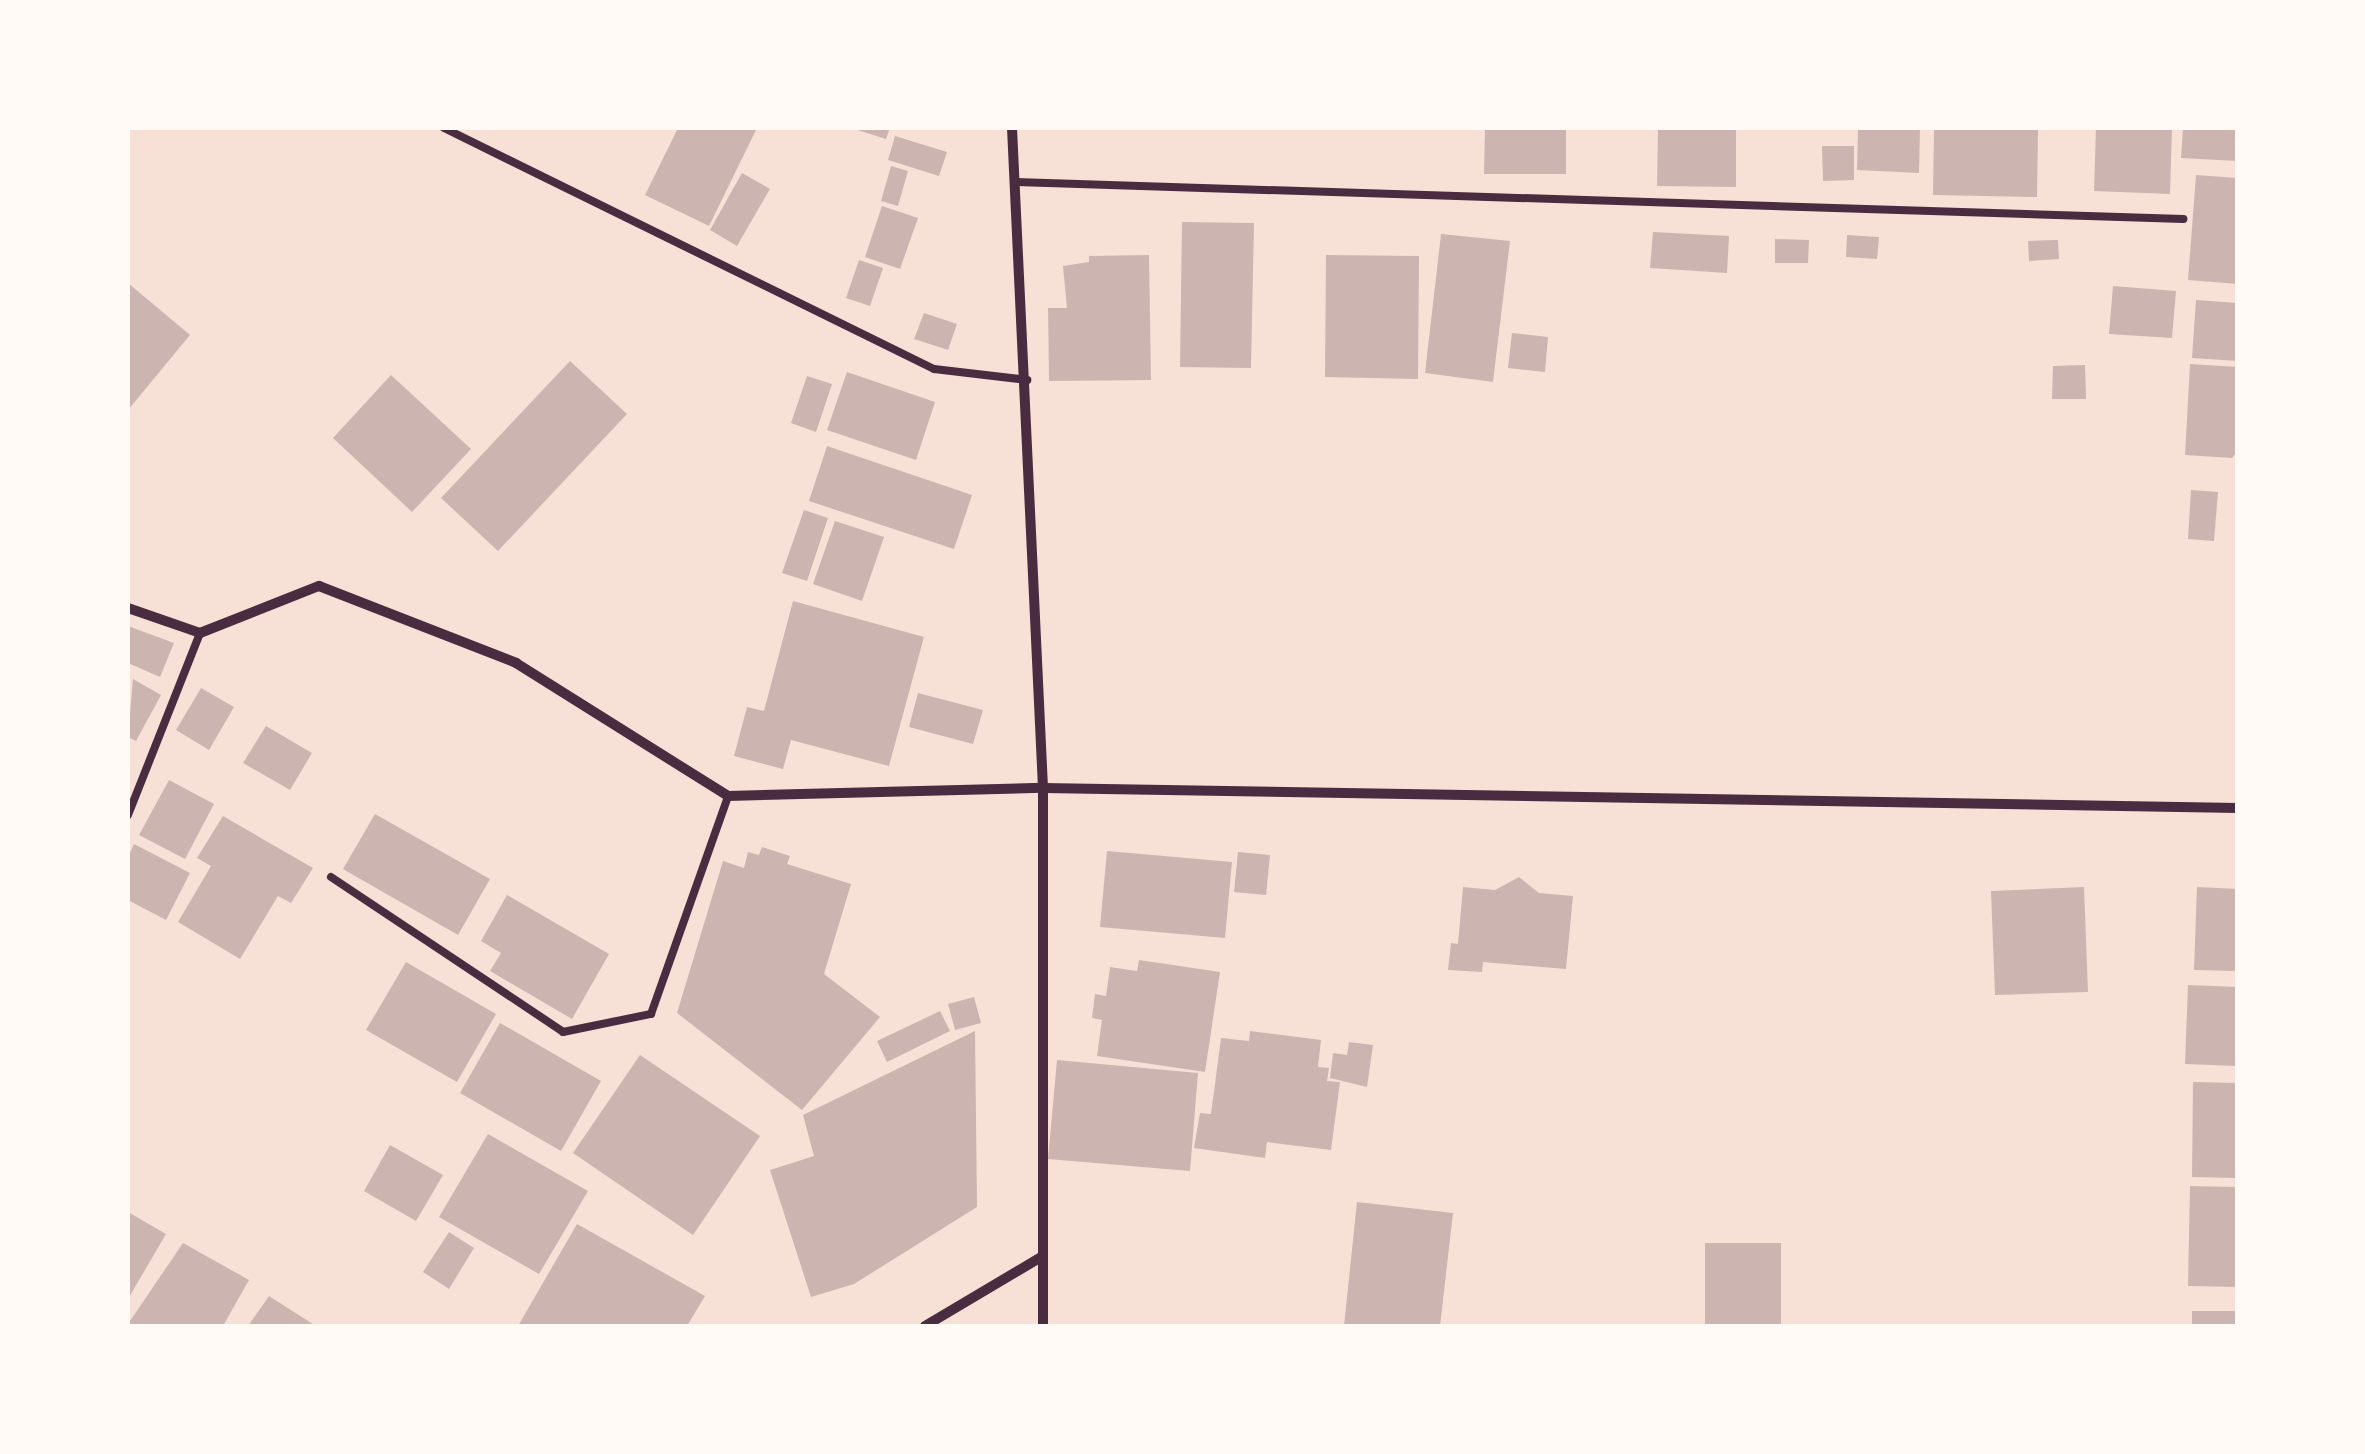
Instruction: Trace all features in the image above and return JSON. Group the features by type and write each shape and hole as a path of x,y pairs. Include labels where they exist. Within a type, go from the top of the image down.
{"street":[{"path":"1012,128 1027,380 1043,788 1043,1326"},
{"path":"128,608 200,634 319,586 516,663 728,796 1043,788 2238,808"},
{"path":"925,1326 1043,1256"}],"lane":[{"path":"444,128 934,369 1027,380"},
{"path":"1014,182 2183,220"},
{"path":"128,815 200,634"},
{"path":"330,878 563,1032 651,1014 728,796"}],"building":[{"path":"678,128 757,128 709,226 645,195"},
{"path":"851,128 890,128 886,139"},
{"path":"1485,128 1566,128 1566,174 1484,174"},
{"path":"1658,128 1736,128 1736,187 1657,186"},
{"path":"1858,128 1920,128 1919,173 1857,170"},
{"path":"1934,128 2038,128 2037,197 1933,195"},
{"path":"2096,128 2172,128 2170,194 2094,191"},
{"path":"2183,128 2238,128 2238,161 2181,158"},
{"path":"895,136 947,152 939,176 888,160"},
{"path":"1822,146 1854,146 1854,180 1823,181"},
{"path":"891,166 908,171 898,206 881,201"},
{"path":"742,173 770,189 737,246 710,230"},
{"path":"2196,175 2238,178 2238,284 2188,280"},
{"path":"882,206 918,218 900,269 865,257"},
{"path":"1182,222 1254,223 1251,368 1180,367"},
{"path":"1653,232 1729,236 1727,273 1650,268"},
{"path":"1441,234 1510,241 1493,382 1425,373"},
{"path":"1847,235 1879,237 1877,259 1846,257"},
{"path":"1775,239 1809,240 1808,263 1775,263"},
{"path":"2058,240 2059,259 2029,261 2028,241"},
{"path":"1149,255 1151,380 1049,381 1048,308 1067,308 1063,266 1089,262 1089,256"},
{"path":"1326,255 1419,256 1418,379 1325,377"},
{"path":"859,260 883,268 870,306 846,298"},
{"path":"128,283 190,335 128,410"},
{"path":"2113,286 2176,291 2172,338 2109,334"},
{"path":"2196,300 2238,303 2238,361 2192,358"},
{"path":"924,313 957,324 948,350 914,339"},
{"path":"1512,333 1548,337 1545,372 1508,368"},
{"path":"570,361 627,414 498,551 441,498"},
{"path":"2190,364 2238,367 2238,450 2232,458 2185,455"},
{"path":"2085,365 2086,399 2052,399 2053,366"},
{"path":"847,372 935,402 916,460 827,430"},
{"path":"391,375 471,449 412,512 333,438"},
{"path":"807,376 832,384 816,432 791,423"},
{"path":"827,446 972,495 954,549 809,501"},
{"path":"2191,490 2218,492 2214,541 2188,539"},
{"path":"804,510 828,518 807,581 782,573"},
{"path":"835,521 884,537 862,601 813,584"},
{"path":"793,601 924,637 889,766 791,740 783,769 734,756 747,707 764,711"},
{"path":"128,626 174,643 160,677 128,663"},
{"path":"133,679 161,695 136,741 128,737"},
{"path":"201,688 234,707 209,750 176,730"},
{"path":"918,693 983,710 973,744 909,727"},
{"path":"266,726 312,753 290,790 243,763"},
{"path":"169,780 214,804 185,859 139,835"},
{"path":"375,814 490,879 458,935 343,869"},
{"path":"223,816 313,868 291,903 278,896 240,959 178,922 211,866 197,858"},
{"path":"134,844 190,873 166,920 128,900 128,857"},
{"path":"762,847 790,856 787,864 851,884 824,974 880,1017 802,1110 677,1013 723,861 744,868 748,852 759,855"},
{"path":"1107,851 1232,862 1225,938 1100,927"},
{"path":"1238,852 1270,855 1266,895 1234,892"},
{"path":"1519,877 1539,893 1573,896 1566,969 1483,962 1482,972 1448,970 1451,943 1458,944 1463,887 1495,890"},
{"path":"2084,887 2088,992 1995,995 1991,891"},
{"path":"2197,887 2238,889 2238,971 2194,970"},
{"path":"507,895 609,954 572,1019 490,971 501,953 481,941"},
{"path":"1139,960 1220,972 1205,1072 1097,1056 1102,1020 1092,1018 1095,994 1106,996 1110,967 1137,971"},
{"path":"406,962 496,1014 457,1082 366,1030"},
{"path":"2188,985 2238,987 2238,1066 2185,1064"},
{"path":"974,997 981,1023 955,1030 948,1004"},
{"path":"940,1011 950,1031 887,1062 877,1041"},
{"path":"500,1023 601,1081 561,1151 460,1093"},
{"path":"975,1031 977,1207 854,1284 811,1297 770,1170 814,1156 803,1115"},
{"path":"1250,1031 1321,1040 1318,1067 1329,1068 1327,1081 1340,1082 1331,1150 1267,1142 1265,1158 1194,1148 1200,1113 1211,1114 1221,1038 1249,1041"},
{"path":"1349,1042 1373,1045 1367,1087 1330,1078 1333,1053 1347,1055"},
{"path":"640,1055 760,1136 693,1235 573,1153"},
{"path":"1057,1060 1198,1073 1190,1171 1048,1159"},
{"path":"2193,1082 2238,1083 2238,1178 2192,1177"},
{"path":"488,1134 588,1191 539,1274 439,1217"},
{"path":"390,1145 443,1175 416,1221 364,1191"},
{"path":"2190,1186 2238,1187 2238,1287 2188,1286"},
{"path":"1357,1202 1453,1213 1440,1326 1344,1326"},
{"path":"128,1212 166,1234 128,1299"},
{"path":"577,1224 705,1296 687,1326 518,1326"},
{"path":"449,1232 474,1248 449,1289 423,1272"},
{"path":"183,1243 249,1280 223,1326 128,1324"},
{"path":"1705,1243 1781,1243 1781,1326 1705,1326"},
{"path":"269,1296 316,1326 248,1326"},
{"path":"2192,1311 2238,1311 2238,1326 2192,1326"}]}
